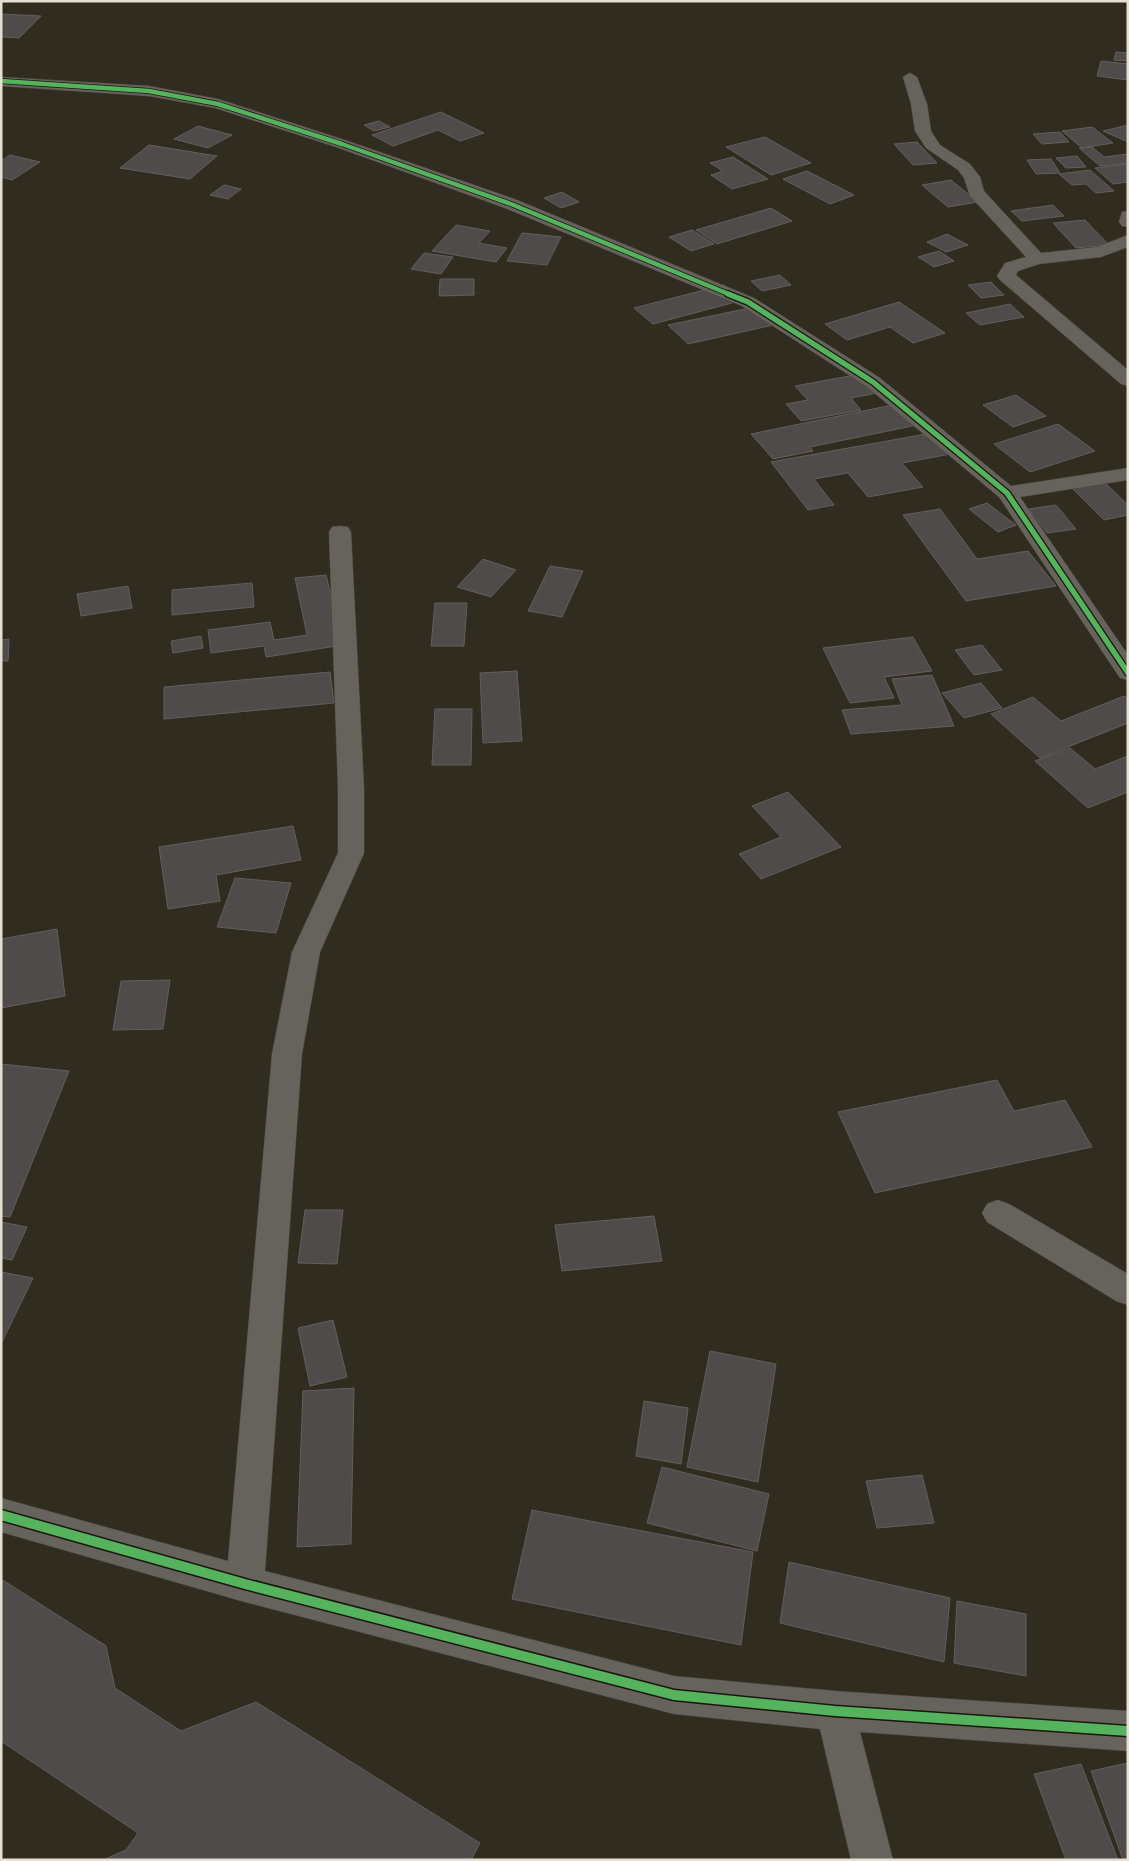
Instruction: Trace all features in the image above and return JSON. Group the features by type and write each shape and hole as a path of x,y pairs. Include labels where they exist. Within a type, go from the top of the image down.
{"street":[{"path":"910,77 919,104 923,131 934,148 964,167 972,177 976,192 1037,259"},
{"path":"1,81 149,90 218,104 342,144 520,208 748,302 873,382 1007,493 1128,673"},
{"path":"1128,216 1128,222"},
{"path":"1128,240 1102,252 1037,259 1010,267 1006,276 1128,380"},
{"path":"1007,493 1128,474"},
{"path":"245,1584 287,1054 306,952 351,853 351,788 340,532"},
{"path":"998,1213 1128,1291"},
{"path":"1,1515 245,1584 674,1695 835,1711 1128,1731"},
{"path":"835,1711 872,1860"}],"building":[{"path":"1,14 41,16 19,38 1,37"},
{"path":"1116,52 1128,53 1128,61 1114,60"},
{"path":"1101,61 1128,64 1128,80 1097,76"},
{"path":"441,112 484,133 460,141 438,130 393,146 372,135"},
{"path":"379,121 390,127 374,131 364,125"},
{"path":"1128,125 1128,142 1103,131"},
{"path":"198,126 232,135 208,148 174,139"},
{"path":"1092,127 1113,143 1082,148 1062,131"},
{"path":"1060,132 1069,142 1042,144 1033,134"},
{"path":"765,137 811,163 771,175 726,147"},
{"path":"917,142 937,163 913,165 894,144"},
{"path":"149,145 217,156 190,179 120,168"},
{"path":"1092,147 1104,157 1128,154 1128,163 1100,166 1079,148"},
{"path":"10,155 40,162 12,180 1,177 1,161"},
{"path":"1077,156 1086,167 1066,168 1056,158"},
{"path":"733,157 768,179 732,189 711,175 723,171 710,163"},
{"path":"1051,159 1060,173 1036,174 1027,160"},
{"path":"1128,164 1128,182 1113,184 1095,168"},
{"path":"1090,170 1114,191 1096,193 1086,184 1072,185 1059,174"},
{"path":"807,171 854,195 830,204 783,179"},
{"path":"951,180 978,202 948,207 922,185"},
{"path":"224,185 241,189 228,199 210,195"},
{"path":"562,192 579,202 561,208 544,198"},
{"path":"1053,205 1064,216 1022,221 1011,211"},
{"path":"771,208 792,221 717,244 696,230"},
{"path":"1085,220 1109,245 1076,248 1053,223"},
{"path":"456,225 490,231 479,243 507,248 496,262 432,251"},
{"path":"692,230 714,244 691,251 669,237"},
{"path":"522,233 561,237 547,265 507,261"},
{"path":"947,234 968,245 946,252 927,242"},
{"path":"939,251 954,261 934,267 918,257"},
{"path":"424,253 453,257 441,274 411,269"},
{"path":"780,275 791,285 762,291 751,281"},
{"path":"440,279 474,279 474,295 439,296"},
{"path":"991,282 1004,295 981,298 968,285"},
{"path":"724,285 743,300 653,324 634,308"},
{"path":"899,302 945,333 913,343 890,327 847,340 825,324"},
{"path":"1010,304 1024,317 980,325 966,313"},
{"path":"759,306 778,324 688,344 668,325"},
{"path":"871,372 888,391 851,398 861,410 801,421 786,404 808,400 795,386"},
{"path":"1016,395 1046,416 1013,427 983,405"},
{"path":"902,403 922,424 810,447 813,451 773,459 751,434"},
{"path":"1058,424 1095,451 1030,472 994,444"},
{"path":"937,432 956,453 902,463 923,487 868,497 848,473 814,479 834,505 808,510 771,462"},
{"path":"1102,480 1128,505 1128,515 1104,520 1070,486"},
{"path":"987,503 1016,525 998,532 969,509"},
{"path":"1056,505 1076,529 1047,533 1029,509"},
{"path":"940,509 977,559 1028,551 1056,586 966,601 903,515"},
{"path":"483,559 516,570 491,597 457,587"},
{"path":"550,566 583,571 562,617 528,611"},
{"path":"326,575 343,645 266,657 264,646 211,653 208,630 270,622 274,640 307,635 295,578"},
{"path":"252,583 254,607 172,615 172,590"},
{"path":"128,586 132,608 81,616 77,594"},
{"path":"435,603 467,603 464,646 431,646"},
{"path":"201,636 203,648 173,653 171,641"},
{"path":"913,637 932,671 884,677 894,698 850,703 823,648"},
{"path":"9,639 8,661 1,661 1,640"},
{"path":"982,645 1002,670 974,675 955,650"},
{"path":"517,671 522,741 483,743 480,673"},
{"path":"330,672 334,703 164,719 164,687"},
{"path":"932,675 954,726 851,734 842,710 902,705 892,679"},
{"path":"981,683 1002,708 964,718 942,693"},
{"path":"1124,696 1128,699 1128,723 1040,758 991,714 1033,697 1061,721"},
{"path":"435,709 472,709 471,765 432,765"},
{"path":"1070,748 1095,769 1128,756 1128,792 1088,808 1035,761"},
{"path":"788,792 841,847 761,879 739,854 781,837 752,806"},
{"path":"293,826 301,860 216,875 220,901 168,909 159,847"},
{"path":"235,878 291,883 276,933 217,927"},
{"path":"57,929 65,996 1,1008 1,939"},
{"path":"170,980 163,1029 113,1030 121,981"},
{"path":"1,1064 69,1071 10,1217 1,1216"},
{"path":"997,1080 1014,1111 1065,1100 1092,1147 875,1193 838,1112"},
{"path":"305,1210 343,1210 337,1264 298,1263"},
{"path":"654,1216 662,1261 562,1271 555,1225"},
{"path":"1,1222 27,1227 12,1260 1,1258"},
{"path":"1,1272 33,1278 1,1344"},
{"path":"333,1320 347,1377 310,1386 298,1328"},
{"path":"710,1351 776,1364 758,1482 687,1467"},
{"path":"354,1388 351,1544 297,1547 303,1391"},
{"path":"644,1401 688,1408 681,1464 636,1456"},
{"path":"662,1467 769,1494 757,1551 647,1523"},
{"path":"922,1475 934,1523 877,1528 866,1481"},
{"path":"532,1510 753,1552 741,1645 512,1599"},
{"path":"789,1562 950,1598 944,1662 780,1623"},
{"path":"1,1579 106,1646 115,1688 181,1731 256,1702 480,1843 471,1860 103,1860 126,1850 138,1833 1,1741"},
{"path":"957,1601 1026,1614 1026,1676 954,1663"},
{"path":"1128,1763 1128,1860 1123,1860 1091,1771"},
{"path":"1081,1764 1118,1860 1066,1860 1034,1774"}],"cycle path":[{"path":"1,81 149,91 218,104 342,144 511,204 748,302 873,382 1007,493 1128,673"},
{"path":"1,1515 245,1584 674,1695 835,1711 1128,1731"}]}
